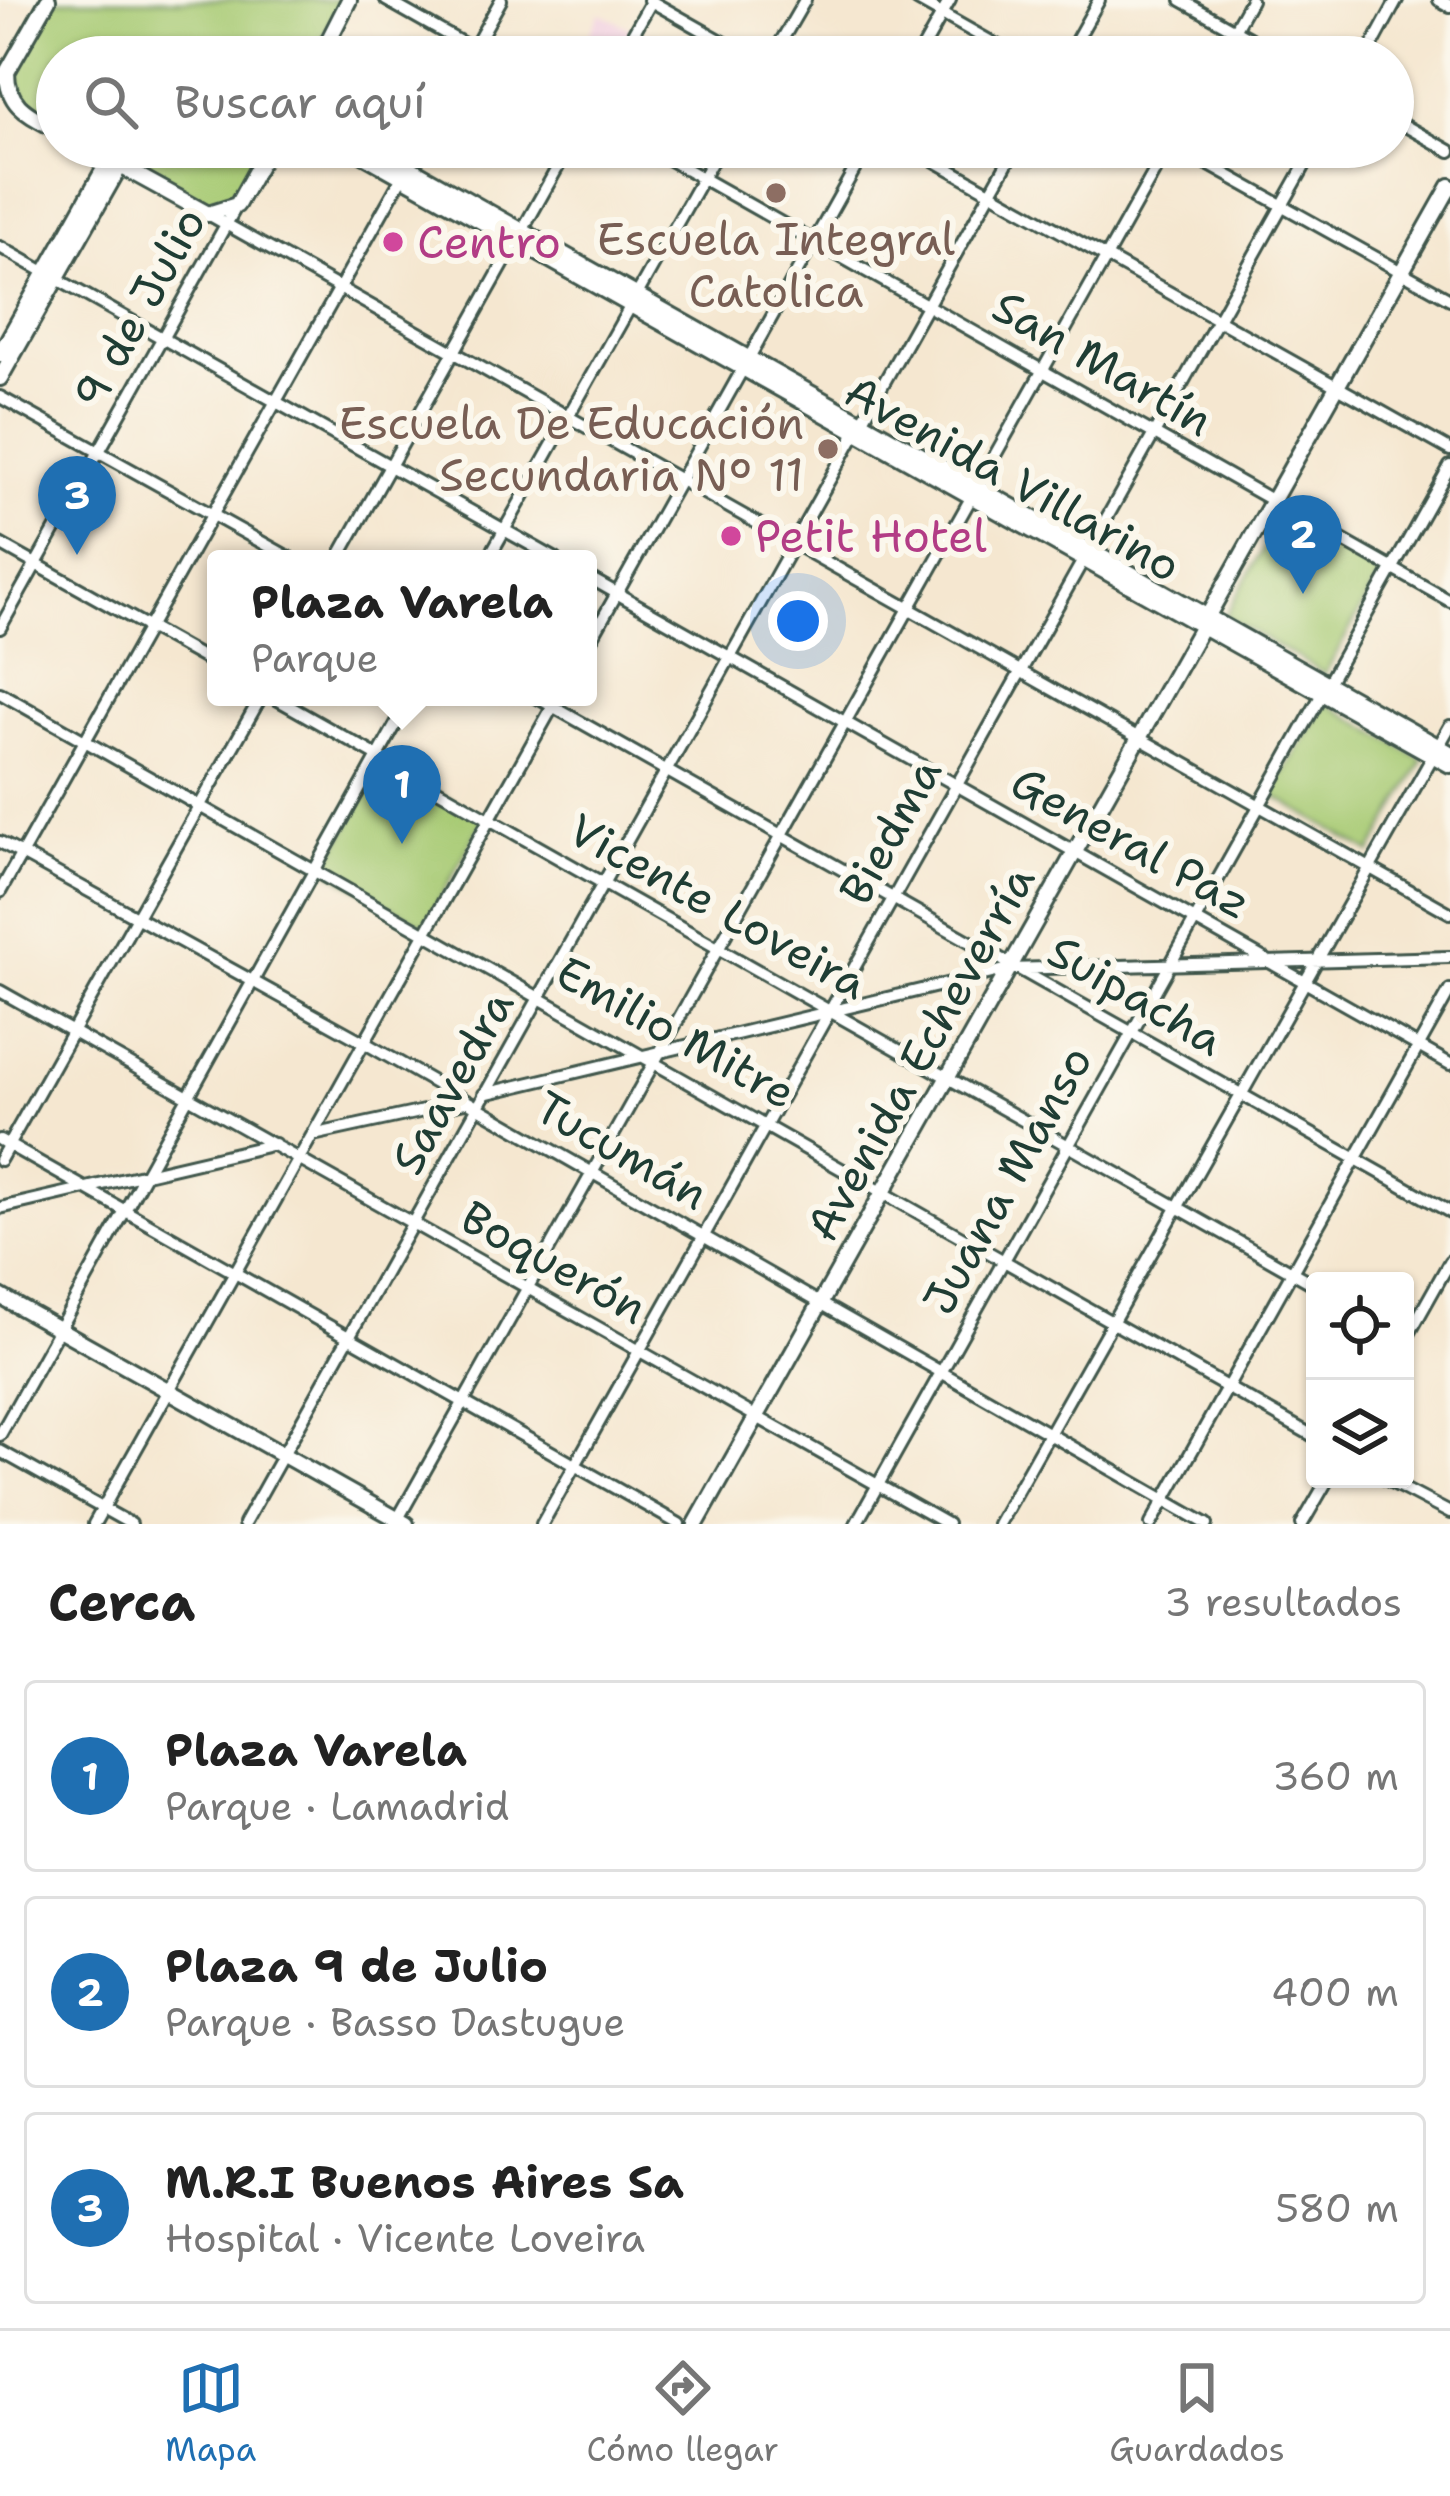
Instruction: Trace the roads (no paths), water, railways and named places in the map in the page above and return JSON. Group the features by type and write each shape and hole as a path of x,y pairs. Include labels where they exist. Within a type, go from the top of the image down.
{"main road":[{"path":"36,119 18,109 4,79 48,0"},
{"path":"331,36 350,2"},
{"path":"0,378 111,168"},
{"path":"123,168 208,214 237,205"},
{"name":"9 de Julio","path":"237,205 257,168"},
{"name":"Avenida Villarino","path":"396,168 1441,752 1450,765"},
{"name":"Avenida Villarino","path":"400,168 405,172"},
{"name":"Avenida Echeverría","path":"696,1524 1450,186"},
{"path":"0,354 51,276"},
{"path":"0,1295 400,1522"}],"street":[{"path":"386,0 444,36"},
{"path":"481,36 501,0"},
{"path":"631,36 650,0 713,36"},
{"path":"784,36 805,0"},
{"path":"916,0 981,36"},
{"path":"930,36 950,0"},
{"path":"1079,36 1099,0"},
{"path":"1181,0 1245,36"},
{"path":"1231,36 1251,0"},
{"path":"1377,36 1397,0"},
{"path":"1438,0 1450,6"},
{"path":"0,99 18,109"},
{"path":"1414,131 1450,151"},
{"path":"0,892 407,168"},
{"path":"343,550 557,168"},
{"name":"San Martín","path":"684,168 1450,601"},
{"path":"493,550 708,168"},
{"path":"597,629 855,168"},
{"path":"948,168 1450,449"},
{"name":"Saavedra","path":"244,1524 414,1225 471,1104 484,1094 540,997 1004,168"},
{"path":"400,1522 592,1174 650,1057 782,837 973,492 1160,168"},
{"path":"1212,168 1450,299"},
{"name":"Biedma","path":"542,1524 1304,168"},
{"name":"9 de Julio","path":"0,628 237,205"},
{"path":"208,214 1450,913"},
{"path":"0,247 540,550"},
{"path":"0,397 275,550"},
{"name":"Juana Manso","path":"856,1524 1450,466"},
{"path":"0,544 207,660"},
{"name":"General Paz","path":"597,583 1450,1064"},
{"name":"Emilio Mitre","path":"0,693 1306,1432"},
{"path":"0,1160 4,1142 73,1033 257,706"},
{"name":"Vicente Loveira","path":"289,706 1306,1280"},
{"path":"0,1435 406,706"},
{"path":"94,1524 554,706"},
{"name":"Suipacha","path":"562,706 665,772 1450,1212"},
{"path":"998,1524 1441,752 1450,726"},
{"name":"Tucumán","path":"0,842 364,1043 1207,1524"},
{"path":"484,1094 1013,968 1450,957"},
{"path":"1151,1524 1450,990"},
{"name":"Boquerón","path":"0,991 947,1524"},
{"path":"313,1135 471,1104"},
{"path":"4,1142 679,1524"},
{"path":"0,1208 275,1144"},
{"path":"1414,1323 1450,1261"},
{"path":"0,1451 131,1524"},
{"path":"1303,1524 1323,1488"},
{"path":"1402,1488 1450,1514"}],"place":[{"name":"Escuela Integral Catolica","path":"776,193"},
{"name":"Centro","path":"393,242"},
{"name":"Escuela De Educación Secundaria Nº 11","path":"828,449"},
{"name":"Petit Hotel","path":"731,536"},
{"name":"M.R.I Buenos Aires Sa","path":"77,555"},
{"name":"Plaza 9 de Julio","path":"1303,594"},
{"name":"Plaza Varela","path":"402,844"}]}
